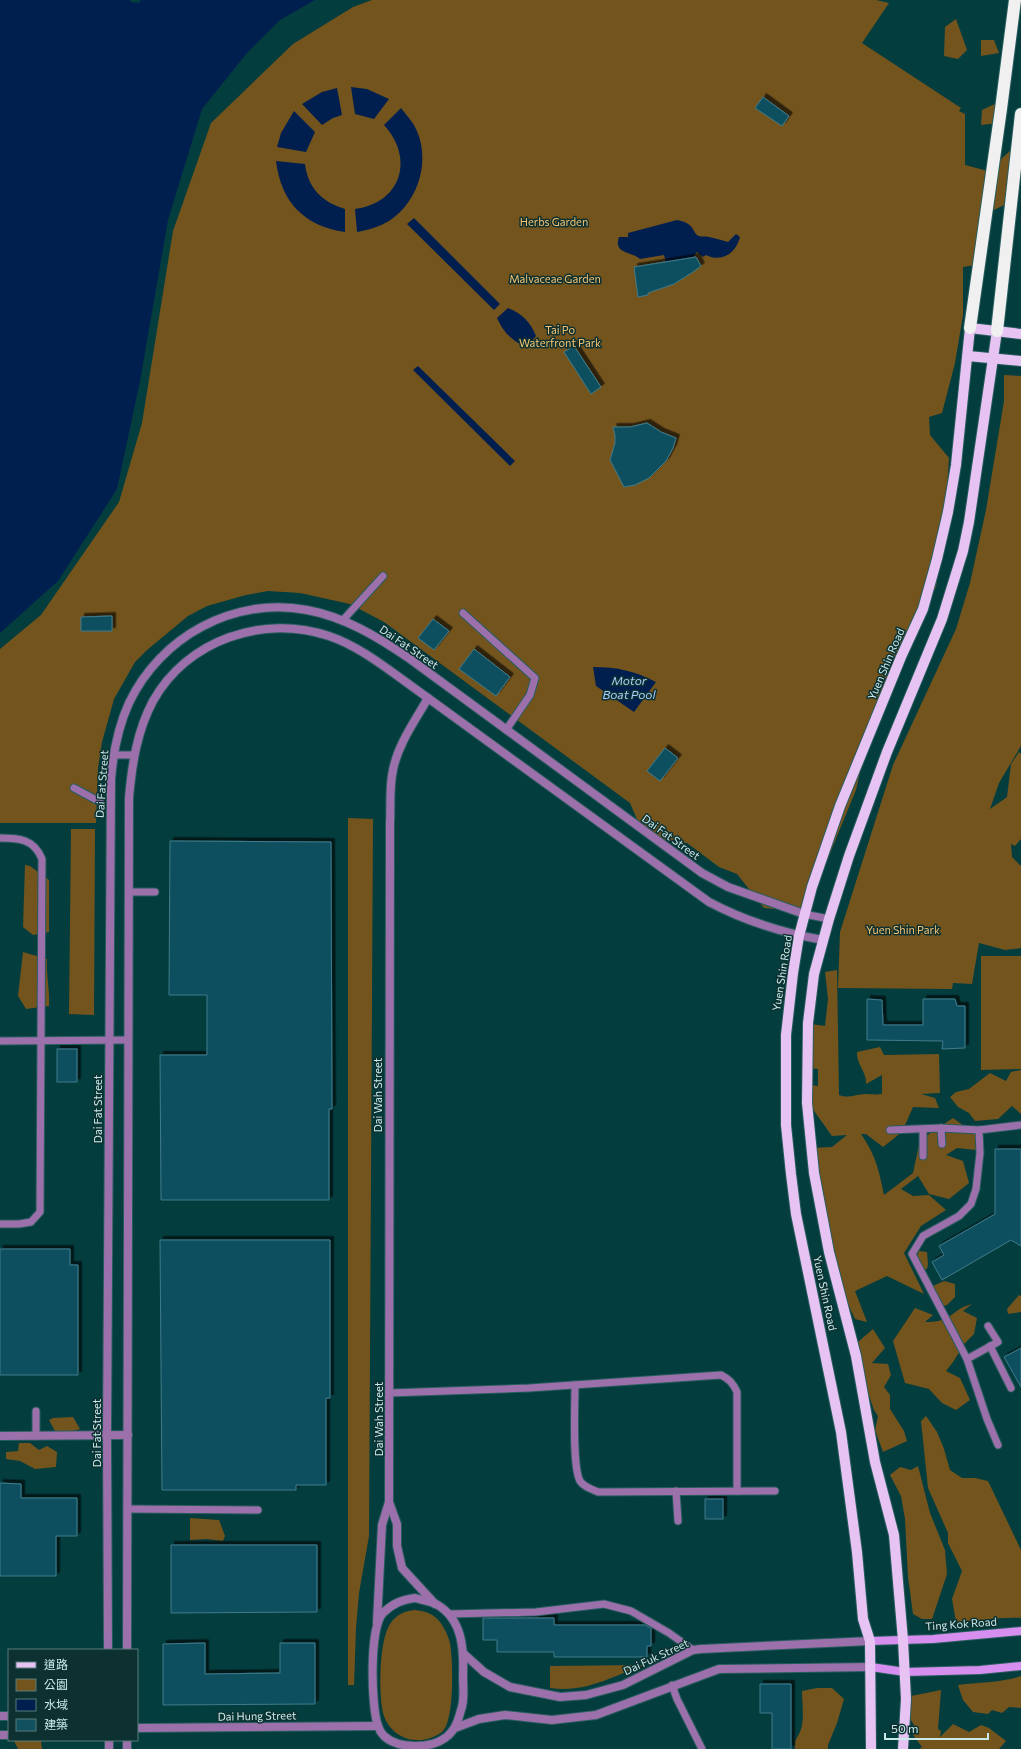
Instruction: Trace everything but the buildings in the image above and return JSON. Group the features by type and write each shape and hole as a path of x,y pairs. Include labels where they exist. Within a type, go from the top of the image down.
{"highway":[{"path":"970,328 1015,0"},
{"path":"997,331 1021,114"},
{"path":"1017,154 1021,174"}],"main road":[{"path":"970,328 1021,334"},
{"name":"Yuen Shin Road","path":"870,1641 863,1619 858,1552 841,1432 796,1214 786,1125 786,1042 788,1006 799,936 812,887 835,819 901,657 923,609 938,559 956,465 970,328"},
{"name":"Yuen Shin Road","path":"903,1640 894,1535 875,1462 856,1356 829,1252 814,1173 809,1134 806,1079 808,1023 812,988 828,918 887,752 932,645 954,583 969,522 997,331"},
{"path":"968,356 1021,361"},
{"name":"Ting Kok Road","path":"870,1641 978,1636 1021,1631"},
{"path":"903,1640 906,1698 903,1749"},
{"path":"870,1641 871,1749"},
{"path":"871,1667 905,1672 980,1670 1021,1666"}],"street":[{"name":"Dai Fat Street","path":"108,1649 107,1436 110,797 114,755 123,719 129,703 145,675 168,650 196,629 223,617 238,613 280,607 306,609 343,620 361,628 390,645 702,873 728,887 804,914"},
{"path":"127,1649 129,798 134,756 146,717 153,701 172,675 182,665 203,649 224,639 252,630 281,628 298,629 328,636 359,650 428,698 696,893 738,916 799,936 823,940"},
{"name":"Dai Wah Street","path":"428,698 401,743 392,775 390,838 390,1502 397,1524 397,1546 402,1568 435,1604"},
{"path":"0,1436 128,1435"},
{"name":"Dai Wah Street","path":"376,1626 382,1525 390,1502"},
{"path":"416,1598 435,1604 449,1614 460,1632 464,1654 462,1706 455,1728 445,1739 430,1748 413,1749 394,1747 378,1726 373,1680 373,1649 376,1626 382,1613 399,1601 416,1598"},
{"name":"Dai Fuk Street","path":"464,1654 484,1672 510,1687 560,1697 586,1695 623,1685 692,1650 724,1647 870,1641"},
{"path":"455,1728 479,1719 505,1716 552,1720 596,1715 672,1685 718,1669 871,1667"},
{"name":"Dai Hung Street","path":"138,1728 378,1726"}],"lane":[{"path":"343,620 383,576"},
{"path":"463,613 535,678 530,695 506,730"},
{"path":"114,755 134,756"},
{"path":"74,788 100,802"},
{"path":"0,838 18,838 29,842 39,850 42,858 40,1212 31,1222 19,1224 0,1224"},
{"path":"129,892 155,892"},
{"name":"Dai Fat Street","path":"804,914 828,918"},
{"path":"0,1041 128,1040"},
{"path":"890,1130 941,1128 979,1130 1021,1125"},
{"path":"941,1128 942,1144"},
{"path":"923,1129 923,1156"},
{"path":"979,1130 980,1153 976,1189 971,1204 959,1216 923,1236 912,1254 967,1359 987,1419 998,1445"},
{"path":"967,1359 998,1342 988,1326"},
{"path":"990,1346 1011,1388"},
{"path":"390,1393 575,1385 721,1375 728,1378 737,1392 737,1491"},
{"path":"575,1385 576,1467 580,1481 586,1487 598,1492 775,1491"},
{"path":"36,1411 36,1436"},
{"path":"676,1491 678,1521"},
{"path":"128,1509 258,1510"},
{"path":"449,1614 536,1612 604,1604 631,1611 669,1633 692,1650"},
{"path":"672,1685 677,1699 702,1749"}],"green space":[{"name":"Tai Po Waterfront Park","path":"372,0 876,0 889,3 862,43 961,108 959,111 965,114 965,165 988,171 1011,150 1006,204 980,217 976,265 963,267 963,315 955,363 942,413 929,417 930,435 949,458 944,534 936,587 873,715 856,790 806,912 764,908 737,874 719,867 687,843 663,840 639,824 630,803 384,622 350,604 300,593 268,591 246,595 207,606 188,616 135,662 114,699 102,742 98,768 96,823 0,823 0,649 41,615 119,502 142,423 173,231 211,123 293,44 353,7"},
{"path":"956,19 967,50 958,59 944,56 945,27"},
{"path":"981,40 994,40 999,53 981,56"},
{"path":"995,104 1006,111 1006,122 981,125 982,110"},
{"name":"Yuen Shin Park","path":"1004,375 1021,376 1021,746 999,783 990,809 1007,797 1011,764 1019,752 1021,754 1021,839 1015,846 1011,844 1012,857 1021,866 1021,948 1005,950 979,943 972,984 953,983 952,989 838,988 840,932 893,765 956,629 970,583 986,510 1004,401"},
{"path":"348,818 373,819 369,1536 359,1593 354,1685 348,1685"},
{"path":"71,829 95,829 94,1015 69,1014"},
{"path":"25,865 30,866 49,880 49,932 33,935 23,927"},
{"path":"23,952 47,959 49,1006 26,1009 18,996"},
{"path":"981,956 1021,956 1021,1069 981,1070"},
{"path":"837,970 839,1095 846,1097 862,1094 882,1094 882,1075 866,1084 865,1076 858,1060 857,1052 880,1047 884,1055 939,1054 940,1093 921,1094 935,1098 939,1108 913,1107 902,1132 883,1147 866,1134 861,1134 876,1163 884,1195 913,1173 920,1140 953,1118 975,1134 976,1150 957,1148 946,1155 963,1161 969,1183 949,1199 929,1194 918,1176 901,1189 913,1196 929,1195 946,1210 921,1226 904,1253 924,1294 887,1276 855,1291 867,1322 855,1319 843,1293 811,1148 832,1147 847,1135 832,1136 812,1108 803,1084 818,1086 818,1069 802,1067 803,1032 811,1024 825,1026 828,999 825,972"},
{"path":"1021,1070 1021,1114 1012,1106 998,1119 975,1121 969,1113 958,1107 950,1097 956,1092 969,1089 990,1073 1006,1081 1011,1072"},
{"path":"919,1251 927,1252 928,1264 927,1269 918,1271 913,1263"},
{"path":"944,1281 955,1284 955,1297 947,1305 937,1307 933,1302 933,1286"},
{"path":"1019,1295 1021,1296 1021,1312 1008,1314 1007,1309"},
{"path":"972,1304 963,1311 977,1318 974,1334 965,1343 946,1371 960,1378 970,1400 956,1410 942,1403 929,1389 905,1383 893,1341 915,1308 933,1315 925,1322 931,1322 948,1318 962,1308"},
{"path":"873,1329 885,1348 872,1363 888,1364 891,1375 884,1387 890,1395 890,1409 904,1431 907,1441 883,1452 875,1430 878,1416 874,1410 863,1378 863,1366 857,1347 858,1342"},
{"path":"926,1416 937,1432 950,1470 962,1478 975,1478 988,1481 1021,1550 1021,1618 956,1622 952,1599 962,1571 948,1543 948,1533 928,1488 921,1421"},
{"path":"73,1417 80,1429 67,1433 56,1433 49,1420 53,1418"},
{"path":"19,1443 30,1443 39,1450 47,1446 57,1452 56,1467 35,1469 20,1461 6,1459 6,1452 18,1451"},
{"path":"918,1466 930,1513 945,1550 947,1574 932,1619 922,1619 913,1614 908,1577 905,1519 901,1496 890,1475 900,1467 911,1470"},
{"path":"190,1518 219,1520 225,1536 223,1541 207,1539 190,1540"},
{"path":"407,1611 423,1611 435,1617 444,1629 450,1643 452,1690 449,1716 446,1726 442,1732 436,1736 426,1739 411,1740 396,1733 386,1721 382,1707 380,1683 382,1655 386,1632 395,1618"},
{"path":"644,1665 587,1686 563,1689 550,1688 550,1666"},
{"path":"1021,1676 1021,1708 1009,1707 1002,1713 992,1710 988,1714 973,1712 963,1700 958,1685 998,1681"},
{"path":"817,1688 832,1688 844,1699 837,1723 828,1745 828,1749 795,1749 796,1741 802,1728 802,1691"},
{"path":"941,1690 938,1729 941,1731 940,1737 953,1724 969,1732 981,1725 989,1728 1006,1741 999,1749 919,1749 922,1747 911,1732 914,1725 909,1717 911,1696"},
{"path":"14,1741 41,1741 42,1749 18,1749"}],"water":[{"path":"0,0 130,0 131,2 139,3 141,0 315,0 280,20 247,53 202,109 168,220 140,381 117,489 58,581 0,633"},
{"path":"351,87 367,89 389,99 374,119 355,114"},
{"path":"337,88 342,115 333,118 322,125 302,104 322,92"},
{"path":"401,108 414,125 419,137 422,151 420,178 409,202 400,212 389,221 381,225 357,232 355,209 371,205 383,198 393,189 398,178 401,165 399,152 394,138 384,125"},
{"path":"294,111 315,132 306,152 277,147 281,133"},
{"path":"276,161 305,164 309,180 318,193 329,202 345,209 345,232 330,229 318,224 306,218 297,210 283,189"},
{"path":"414,218 500,304 494,310 407,224"},
{"path":"677,220 687,223 699,236 728,242 736,234 740,237 732,252 723,257 718,258 706,255 703,257 697,252 693,257 666,262 664,255 640,259 624,251 618,246 619,237 628,237 628,233"},
{"path":"508,308 525,319 534,331 536,336 526,347 508,336 497,318"},
{"path":"418,366 515,461 510,466 413,370"},
{"name":"Motor Boat Pool","path":"593,667 626,670 656,682 634,712 596,686"}],"park label":[{"name":"Herbs Garden","path":"554,222"},
{"name":"Malvaceae Garden","path":"555,279"}]}
